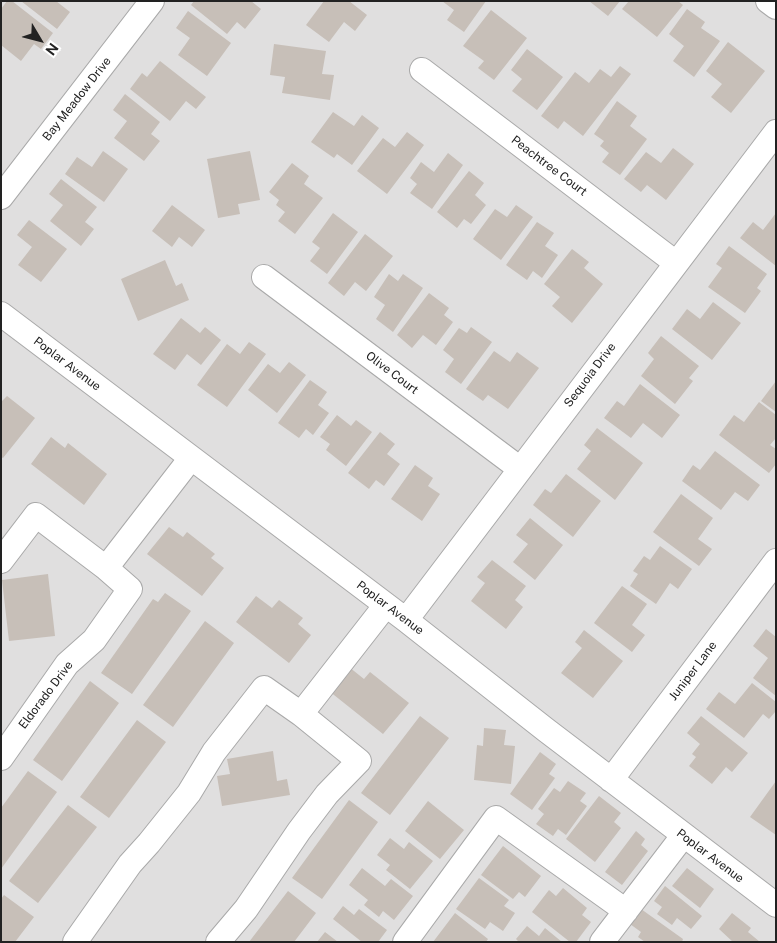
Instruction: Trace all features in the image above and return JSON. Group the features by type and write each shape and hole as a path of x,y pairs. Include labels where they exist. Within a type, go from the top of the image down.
{"street":[{"name":"Bay Meadow Drive","path":"1,197 152,1"},
{"path":"768,1 776,7"},
{"name":"Peachtree Court","path":"422,70 676,262"},
{"name":"Sequoia Drive","path":"406,620 519,468 776,132"},
{"name":"Olive Court","path":"264,278 519,468"},
{"name":"Poplar Avenue","path":"1,314 406,620 683,836 776,905"},
{"path":"106,568 191,458"},
{"name":"Eldorado Drive","path":"1,561 36,514 130,589 94,640 67,664 1,758"},
{"name":"Juniper Lane","path":"611,780 776,561"},
{"path":"301,714 386,605"},
{"path":"75,942 130,864 189,793 214,752 264,688 301,714 359,761 327,794 299,831 246,909 218,942"},
{"path":"405,942 496,818 626,912"},
{"path":"602,942 683,836"}],"shaded area":[{"path":"1,1 776,1 776,942 1,942"}],"building":[{"path":"7,1 12,1 53,33 41,49 34,44 21,61 1,45 1,9"},
{"path":"21,1 56,1 70,12 57,29"},
{"path":"194,1 251,1 261,9 245,29 237,22 227,34 191,5"},
{"path":"324,1 349,1 367,15 355,31 344,22 329,42 306,25"},
{"path":"442,1 486,1 464,32 447,20 454,10"},
{"path":"589,1 620,1 608,16"},
{"path":"629,1 678,1 683,5 657,37 622,9"},
{"path":"687,9 705,22 701,28 720,41 694,77 673,61 684,46 669,34"},
{"path":"491,10 527,38 494,80 478,68 484,61 463,46"},
{"path":"188,11 231,43 207,76 178,55 190,38 176,28"},
{"path":"728,42 765,71 731,113 711,97 722,84 706,71"},
{"path":"274,44 326,51 322,74 334,75 330,100 282,93 285,77 270,75"},
{"path":"527,49 563,77 537,110 512,91 522,79 511,70"},
{"path":"160,61 206,97 196,109 186,101 170,121 130,89 142,73 147,77"},
{"path":"620,66 631,74 583,136 564,121 558,129 541,116 575,72 589,83 600,69 611,77"},
{"path":"125,94 160,122 151,134 160,141 144,161 114,138 127,121 113,110"},
{"path":"617,101 637,116 630,126 647,139 620,175 602,162 609,153 600,146 604,141 594,134"},
{"path":"333,112 354,126 362,115 379,128 352,165 337,154 334,158 311,142"},
{"path":"407,132 424,145 387,194 357,171 383,138 395,147"},
{"path":"673,148 694,164 666,200 647,185 641,192 624,179 646,152 661,163"},
{"path":"103,151 128,169 104,202 65,174 77,157 92,167"},
{"path":"250,151 260,200 238,204 240,214 218,218 207,159"},
{"path":"448,153 463,165 432,209 410,193 417,184 410,178 421,162 434,172"},
{"path":"292,163 309,176 304,184 323,198 295,234 278,221 285,212 276,205 279,200 269,192"},
{"path":"469,171 484,183 475,195 486,205 471,224 464,219 457,228 437,212"},
{"path":"61,179 97,207 85,222 94,229 81,246 50,221 63,205 49,194"},
{"path":"172,205 205,230 192,247 179,237 172,247 152,231"},
{"path":"516,205 533,217 501,260 473,239 495,209 507,217"},
{"path":"333,213 358,232 327,274 310,261 320,248 312,242"},
{"path":"776,213 776,266 740,238 753,222 763,230"},
{"path":"29,220 67,249 41,282 18,265 32,247 17,235"},
{"path":"537,222 554,233 545,246 558,255 542,278 533,271 527,280 506,265"},
{"path":"365,234 393,256 366,291 355,282 344,296 328,283"},
{"path":"729,246 767,274 757,288 761,291 745,313 708,287 722,268 716,264"},
{"path":"572,249 589,262 584,268 603,284 572,323 552,306 560,297 544,284"},
{"path":"165,260 176,286 182,283 189,300 138,321 121,279"},
{"path":"389,274 398,281 403,274 423,288 393,332 376,319 385,305 374,297"},
{"path":"429,293 449,308 444,315 453,322 436,345 423,335 412,348 397,335"},
{"path":"713,302 741,323 712,360 672,329 687,309 700,319"},
{"path":"181,318 200,333 205,327 221,340 201,365 187,354 175,370 153,354"},
{"path":"471,327 492,342 461,384 445,372 454,359 443,350 459,328 467,333"},
{"path":"661,336 699,366 689,378 693,381 675,404 641,376 654,359 648,353"},
{"path":"249,342 266,354 227,407 197,385 227,344 240,354"},
{"path":"494,351 510,362 517,352 539,368 508,409 488,395 483,401 466,389"},
{"path":"289,362 306,375 277,413 248,390 268,364 280,373"},
{"path":"310,380 327,392 318,405 329,413 313,435 306,429 299,438 278,423"},
{"path":"776,381 776,412 761,401"},
{"path":"640,384 680,415 662,438 643,423 631,438 604,418 617,401 624,406"},
{"path":"7,396 35,418 3,458 1,457 1,402"},
{"path":"759,402 776,415 776,438 770,445 776,449 776,464 769,473 719,435 734,415 744,422"},
{"path":"337,415 351,426 356,420 372,432 346,466 326,450 330,444 320,437"},
{"path":"597,428 643,463 615,500 577,469 591,451 584,445"},
{"path":"380,432 395,444 387,454 400,464 384,486 376,480 369,489 348,473"},
{"path":"51,437 65,448 68,443 107,474 84,505 31,464"},
{"path":"715,451 760,485 748,501 735,492 721,510 682,481 693,465 700,470"},
{"path":"415,465 433,478 428,486 440,494 422,521 391,499"},
{"path":"566,474 601,501 573,537 533,505 545,489 551,493"},
{"path":"681,494 713,518 698,539 712,549 699,566 653,532"},
{"path":"530,518 563,545 535,580 513,562 528,544 516,535"},
{"path":"169,527 183,537 187,532 215,554 211,558 224,568 202,596 147,554"},
{"path":"660,546 692,569 678,589 670,583 656,604 630,586 638,574 633,571 644,556 650,560"},
{"path":"492,560 526,586 515,600 523,607 506,629 471,601 485,583 477,577"},
{"path":"48,574 55,636 9,641 2,580"},
{"path":"622,586 647,604 632,625 645,635 632,652 594,623"},
{"path":"165,593 191,611 132,694 101,673 153,599 158,602"},
{"path":"256,596 272,608 279,600 303,618 298,624 311,635 289,663 236,622"},
{"path":"205,621 234,643 173,727 143,705"},
{"path":"766,629 776,637 776,696 753,678 768,658 753,646"},
{"path":"584,630 623,661 593,698 561,673 582,648 575,642"},
{"path":"349,667 364,679 370,672 409,703 383,734 329,691"},
{"path":"90,681 119,703 62,781 33,760"},
{"path":"752,683 776,702 776,711 769,719 763,714 744,738 706,709 719,692 735,704"},
{"path":"420,716 449,738 390,815 361,793"},
{"path":"701,716 748,753 732,772 726,767 712,784 689,766 696,757 692,754 700,744 687,733"},
{"path":"137,720 166,742 109,818 80,797"},
{"path":"484,728 506,730 504,745 515,746 511,784 474,780 477,745 483,746"},
{"path":"273,751 277,781 287,779 290,795 222,806 217,776 230,774 227,759"},
{"path":"540,752 556,764 549,774 555,778 532,810 510,794"},
{"path":"28,771 57,792 1,869 1,808"},
{"path":"568,781 586,793 580,801 587,806 566,835 558,829 553,836 536,824 544,814 538,809 554,788 560,792"},
{"path":"776,781 776,835 750,817"},
{"path":"599,796 621,813 614,822 621,828 595,862 566,839"},
{"path":"349,800 378,822 322,899 292,878"},
{"path":"428,801 464,830 440,859 405,831"},
{"path":"68,805 97,827 38,903 9,881"},
{"path":"636,831 645,839 641,845 648,851 622,885 605,872"},
{"path":"390,838 404,849 409,842 433,861 410,889 386,870 390,865 377,855"},
{"path":"503,846 541,876 525,897 519,892 513,899 481,875"},
{"path":"362,868 385,886 391,879 413,896 394,920 383,911 379,917 364,905 368,900 349,885"},
{"path":"687,868 714,889 700,908 672,886"},
{"path":"479,878 509,900 504,906 515,913 503,931 490,922 485,929 456,909"},
{"path":"665,886 702,916 691,929 677,918 672,925 657,914 662,907 654,901"},
{"path":"563,888 587,908 582,915 591,922 576,942 570,942 532,912 549,890 556,896"},
{"path":"288,891 316,913 294,942 249,942"},
{"path":"4,895 34,917 15,942 1,942 1,899"},
{"path":"343,906 354,915 359,909 387,930 378,942 362,942 333,919"},
{"path":"641,909 683,939 682,942 645,942 638,937 641,932 630,924"},
{"path":"455,913 488,939 486,942 433,942"},
{"path":"732,913 751,928 748,932 760,942 733,942 719,929"},
{"path":"527,926 539,936 545,928 562,942 519,942 516,939"},
{"path":"325,932 338,942 317,942"}]}
